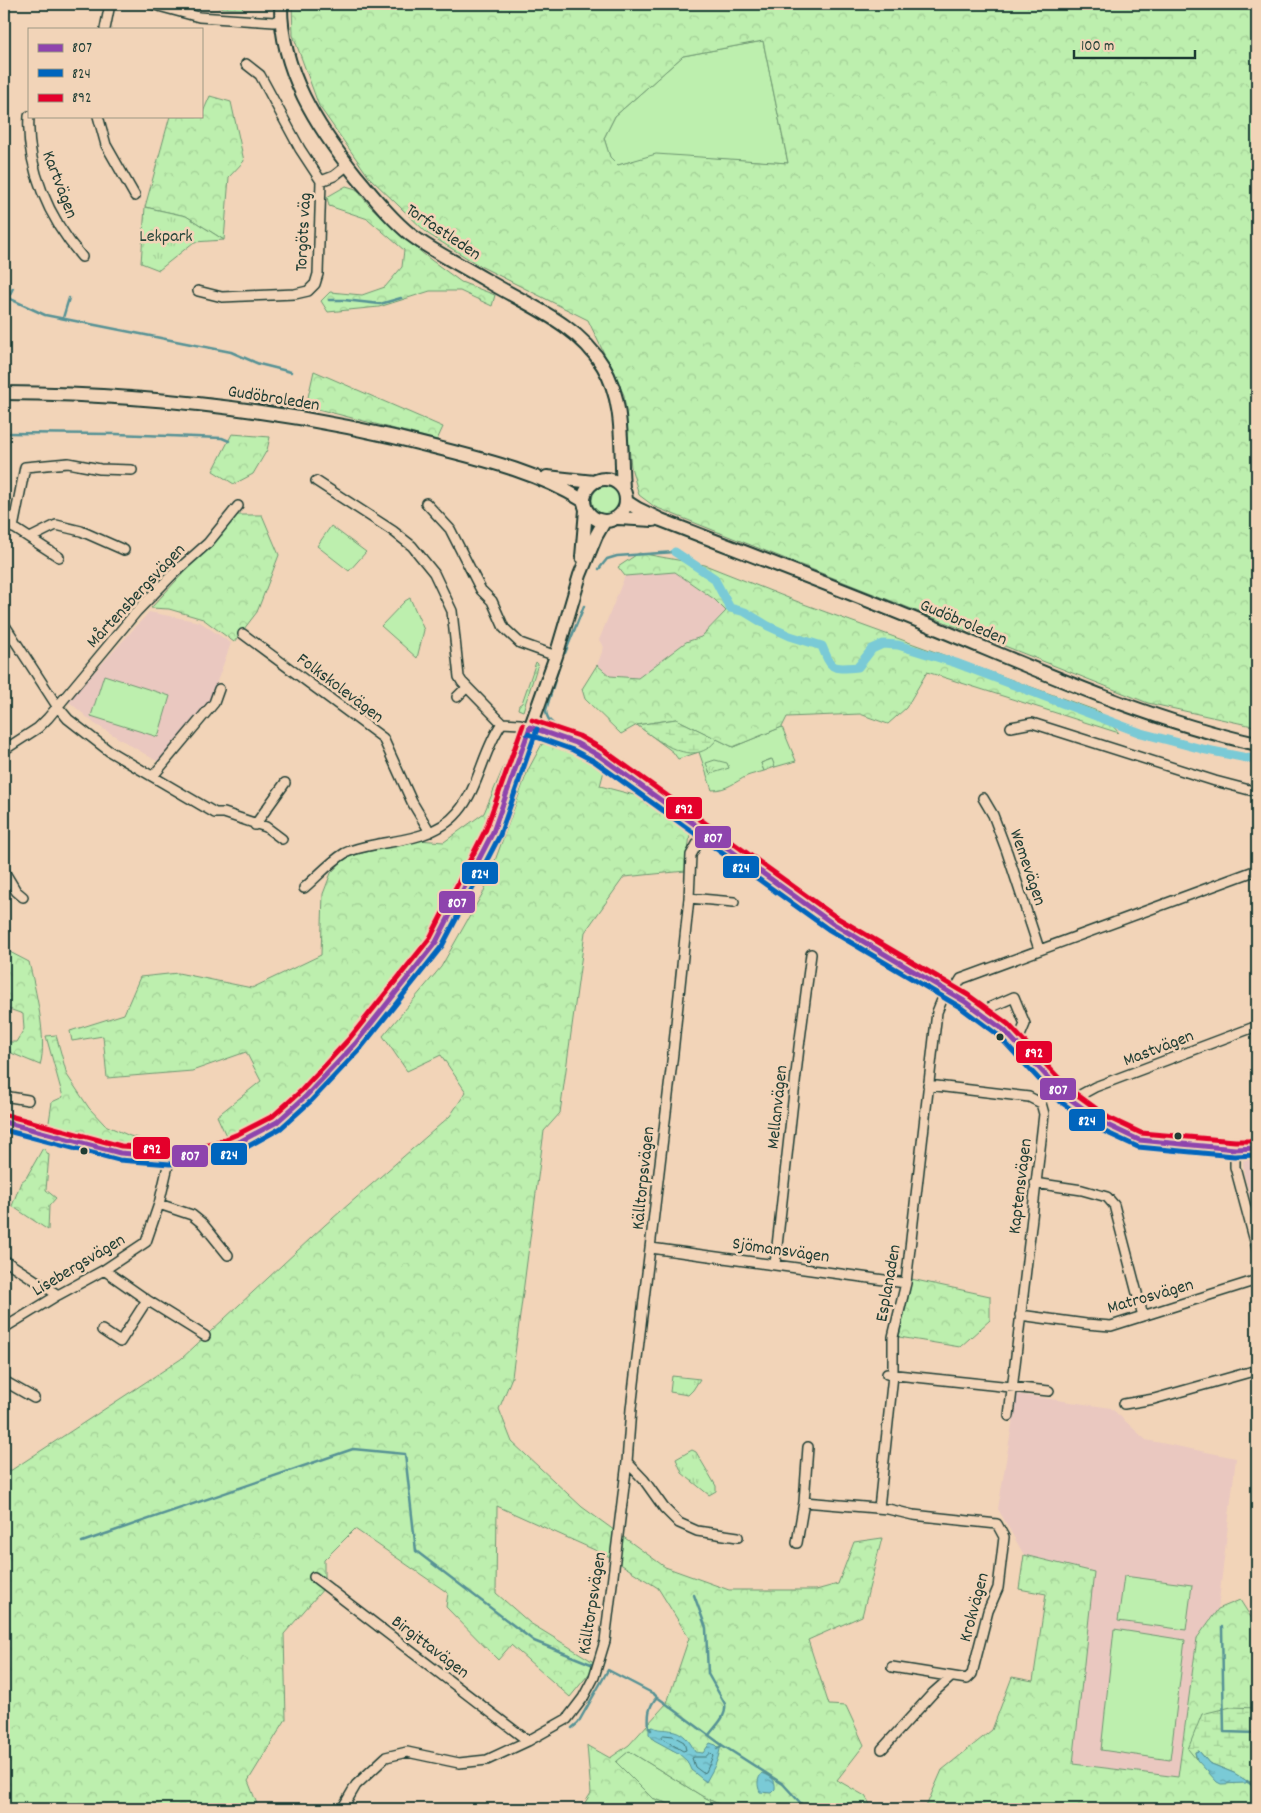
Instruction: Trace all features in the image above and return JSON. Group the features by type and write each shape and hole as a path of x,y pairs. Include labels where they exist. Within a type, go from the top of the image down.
{"street":[{"path":"105,28 110,4"},
{"path":"151,4 199,17 274,22 280,18"},
{"name":"Torfastleden","path":"281,4 280,18 290,64 305,102 317,123 348,166 394,219 412,236 531,304 573,332 593,351 604,368 613,390 620,416 623,488"},
{"name":"Torgöts väg","path":"198,291 222,296 295,294 308,291 315,284 318,274 321,181 300,149 260,75 246,64"},
{"name":"Kartvägen","path":"29,118 28,130 32,163 48,204 65,238 82,257"},
{"path":"99,118 106,144 126,183 135,196"},
{"name":"Torgöts väg","path":"321,181 334,176 348,166"},
{"name":"Gudöbroleden","path":"4,393 146,398 246,409 346,426 403,438 532,475 568,491 585,505"},
{"name":"Torfastleden","path":"599,480 612,468 620,450"},
{"path":"58,557 30,538 9,528 24,467 68,463 100,469 132,470"},
{"name":"Gudöbroleden","path":"532,475 599,480"},
{"path":"580,575 585,532 585,505 585,493 599,480 618,483 623,488 627,502 626,508 618,518 604,522 591,517 585,505"},
{"path":"316,482 393,531 412,546 434,573 452,610 459,676 466,688 502,723 520,724 530,727 576,743 598,755 832,923 949,992 1004,1030 1071,1100 1105,1124 1139,1140 1257,1148"},
{"name":"Gudöbroleden","path":"627,502 638,510 661,520 910,617 1098,695 1202,730 1257,744"},
{"path":"426,503 450,529 481,590 492,601 504,628 520,643 556,656"},
{"name":"Mårtensbergsvägen","path":"4,750 38,728 48,718 137,611 173,574 208,543 238,506"},
{"name":"Gudöbroleden","path":"618,518 661,520"},
{"path":"4,1122 120,1153 170,1157 197,1155 218,1150 241,1141 277,1122 306,1096 356,1044 436,942 493,832 556,656 580,575 596,536 604,522"},
{"path":"30,538 56,525 81,532 124,550"},
{"path":"470,592 481,590"},
{"path":"4,624 57,706 68,719 109,751 214,813 224,813 266,827 282,839"},
{"name":"Folkskolevägen","path":"243,634 383,738 412,802 430,832"},
{"path":"456,697 466,688"},
{"path":"153,776 214,703 219,689"},
{"path":"304,888 345,853 359,848 405,840 430,832 458,812 470,791 493,736 502,723"},
{"path":"1011,727 1032,723 1215,781 1257,792"},
{"path":"255,824 286,783"},
{"name":"Wemevägen","path":"983,798 993,814 1040,949"},
{"name":"Källtorpsvägen","path":"342,1809 356,1786 386,1758 407,1752 459,1763 487,1760 528,1741 568,1719 584,1698 594,1677 605,1641 627,1462 632,1402 651,1248 689,898 692,855 704,830"},
{"path":"949,992 961,979 1257,870"},
{"path":"4,871 16,892 23,897"},
{"path":"689,898 734,902"},
{"name":"Mellanvägen","path":"775,1264 811,954"},
{"name":"Esplanaden","path":"879,1508 893,1337 906,1283 937,1012 949,992"},
{"path":"991,1007 1014,997 1024,1024 1020,1036"},
{"name":"Mastvägen","path":"1071,1100 1095,1087 1257,1026"},
{"name":"Kaptensvägen","path":"928,1085 1029,1097 1041,1103 1044,1114 1009,1416"},
{"path":"4,1096 28,1100"},
{"path":"1235,1148 1235,1167 1257,1249"},
{"name":"Lisebergsvägen","path":"4,1328 104,1270 146,1242 159,1204 170,1157"},
{"path":"1035,1183 1082,1190 1107,1197 1114,1205 1143,1316"},
{"path":"159,1204 192,1215 203,1224 228,1255"},
{"name":"Sjömansvägen","path":"651,1248 906,1283"},
{"path":"4,1260 58,1295"},
{"path":"104,1270 147,1300 205,1336"},
{"name":"Matrosvägen","path":"1020,1315 1110,1326 1257,1280"},
{"path":"102,1330 120,1342 147,1300"},
{"path":"1124,1404 1154,1399 1257,1370"},
{"path":"890,1375 1049,1391"},
{"path":"4,1381 34,1398"},
{"path":"797,1543 804,1502 808,1447"},
{"path":"627,1462 679,1524 697,1531 738,1537"},
{"path":"804,1502 879,1508"},
{"name":"Krokvägen","path":"879,1508 913,1515 998,1524 1004,1536 998,1588 988,1611 972,1674 966,1679 950,1678 892,1667"},
{"name":"Birgittavägen","path":"314,1577 528,1741"},
{"name":"Krokvägen","path":"882,1749 933,1693 950,1678"}],"shaded area":[{"path":"675,572 715,599 726,611 701,637 686,642 638,678 610,676 597,665 604,647 599,640 625,576"},
{"path":"149,612 200,622 231,643 210,701 160,763 95,724 68,701"},
{"path":"1257,1156 1257,1220 1244,1174 1243,1157"},
{"path":"1017,1394 1111,1408 1146,1440 1236,1458 1218,1609 1197,1638 1178,1777 1072,1764 1094,1572 1024,1555 998,1509"}],"green space":[{"path":"210,4 246,4 242,9 221,8"},
{"path":"292,4 762,4 783,8 789,4 1257,4 1257,727 1148,703 655,507 639,495 631,467 624,395 588,320 480,266 428,234 369,177 319,106 293,35","holes":["763,41 788,163 656,154 618,165 610,157 604,138 615,116 683,56"]},
{"path":"763,41 788,163 656,155 618,165 610,158 604,138 615,116 683,56"},
{"path":"210,96 231,102 244,161 229,177 224,240 186,216 145,207 169,118 202,118"},
{"path":"346,186 356,189 369,205 405,239 461,282 495,295 492,306 460,291 430,291 379,307 328,312 321,301 330,292 362,295 385,287 402,267 404,250 368,219 329,206 327,197"},
{"name":"Lekpark","path":"145,207 186,216 224,240 194,242 159,270 141,263"},
{"path":"314,371 443,427 437,440 306,406"},
{"path":"232,434 270,437 267,450 253,474 234,484 213,471"},
{"path":"606,486 616,490 620,500 616,510 606,514 596,510 592,500 596,490"},
{"path":"237,515 262,515 279,555 257,612 234,642 203,619 169,609 151,608"},
{"path":"331,526 366,552 349,571 317,546"},
{"path":"639,553 705,565 801,603 1100,712 1119,733 927,672 906,708 888,724 860,714 787,717 782,727 733,747 676,719 637,725 621,734 585,699 582,689 597,665 610,676 638,678 686,642 701,637 726,611 714,599 675,572 625,576 618,567"},
{"path":"410,598 424,630 417,658 381,626"},
{"path":"536,662 538,664 523,711 518,709 519,705 522,703"},
{"path":"104,675 170,696 158,737 91,716"},
{"path":"676,719 733,747 782,727 796,761 775,767 771,759 761,763 764,771 747,776 727,787 712,790 699,752 678,759 673,752 637,725"},
{"path":"676,719 717,739 708,748 688,753 666,745 637,725"},
{"path":"553,743 579,752 605,767 600,786 638,796 690,833 686,871 624,877 585,932 560,1113 544,1131 512,1377 499,1409 512,1442 582,1507 665,1567 729,1590 816,1590 838,1584 854,1542 882,1538 862,1616 808,1640 829,1705 846,1706 864,1745 837,1780 865,1796 873,1809 729,1809 702,1796 629,1751 616,1762 652,1798 683,1809 581,1809 591,1793 587,1745 610,1758 629,1745 667,1703 689,1638 658,1588 608,1556 497,1506 496,1593 530,1623 597,1664 570,1697 511,1645 498,1660 446,1607 448,1593 355,1529 324,1560 324,1588 284,1634 286,1719 248,1781 259,1809 4,1809 4,1475 181,1359 325,1225 450,1116 466,1092 441,1055 407,1071 383,1036 441,967 484,891 528,770 542,744"},
{"path":"772,759 775,767 764,771 761,763"},
{"path":"715,760 727,763 729,768 710,774 706,763"},
{"path":"504,766 508,769 489,828 462,885 420,950 358,1031 301,1092 271,1119 228,1140 217,1116 261,1081 246,1052 192,1071 107,1078 103,1036 72,1041 70,1031 124,1014 140,977 178,973 252,988 321,955 323,894 331,873 345,858 418,840 444,842 484,813"},
{"path":"4,949 29,962 42,1028 40,1065 4,1050 4,1042 16,1042 24,1029 23,1014 9,1009 4,1003"},
{"path":"56,1035 67,1075 89,1108 105,1125 130,1136 149,1141 148,1150 48,1129 52,1102 63,1097 46,1036"},
{"path":"43,1148 49,1155 46,1190 56,1198 49,1206 48,1230 12,1206 21,1182 26,1178"},
{"path":"911,1279 990,1296 990,1320 960,1347 899,1337"},
{"path":"672,1376 700,1379 688,1395 670,1392"},
{"path":"692,1450 696,1452 716,1486 716,1491 709,1495 682,1473 676,1459"},
{"path":"1024,1555 1094,1572 1073,1764 1178,1777 1197,1638 1218,1609 1240,1600 1257,1627 1257,1809 925,1809 942,1770 992,1730 1012,1677 1033,1681 1046,1594 1019,1589"},
{"path":"1124,1576 1192,1585 1186,1630 1118,1621"},
{"path":"1114,1629 1185,1640 1170,1760 1101,1750"},
{"path":"1231,1707 1257,1708 1257,1779 1247,1783 1234,1773 1209,1763 1199,1751 1195,1752 1196,1759 1188,1749 1202,1714"},
{"path":"629,1751 702,1796 729,1809 683,1809 652,1798 615,1762"}],"water":[{"path":"653,1727 682,1734 695,1752 703,1753 710,1743 720,1749 706,1782 691,1770 687,1761 678,1753 654,1740 649,1734 649,1728"},
{"path":"1199,1751 1209,1763 1234,1773 1247,1781 1246,1783 1221,1784 1217,1782 1197,1760 1195,1752"},
{"path":"762,1773 774,1780 775,1789 771,1793 760,1792 758,1782"}],"waterway":[{"path":"8,298 13,288"},
{"path":"4,296 45,315 231,352 259,364 291,372"},
{"path":"63,318 69,298"},
{"path":"329,300 380,304 401,298"},
{"path":"4,433 116,434 222,438 229,441"},
{"path":"599,569 607,559 617,556 675,552"},
{"path":"675,552 714,578 730,608 745,612 768,626 790,636 822,646 828,660 834,667 858,667 872,649 883,644 898,645 956,663 1141,733 1202,749 1257,760"},
{"path":"565,653 584,606"},
{"path":"558,670 546,710 549,720 570,734 611,754"},
{"path":"82,1542 353,1449 405,1454 416,1551 534,1641 591,1664"},
{"path":"694,1595 706,1628 708,1674 725,1704 723,1717 709,1735"},
{"path":"1222,1627 1224,1732 1257,1733"},
{"path":"572,1728 578,1723 608,1670 657,1697 649,1712 649,1728 651,1730"},
{"path":"657,1697 722,1745"},
{"path":"717,1749 722,1745 783,1784 806,1809"},
{"path":"1247,1781 1257,1789"}],"transit line":[{"name":"892","path":"532,720 579,736 602,749 836,917 968,995 1008,1024 1068,1088 1109,1118 1141,1133 1235,1141 1257,1141"},
{"name":"892","path":"6,1115 121,1146 170,1149 196,1148 216,1143 273,1116 301,1091 349,1039 430,938 486,829 523,725"},
{"name":"807","path":"530,727 576,743 598,755 832,923 964,1001 1004,1030 1063,1094 1105,1124 1139,1140 1235,1149 1257,1148"},
{"name":"807","path":"4,1122 120,1153 170,1157 197,1155 218,1150 241,1141 277,1122 306,1096 355,1044 436,942 493,832 530,727"},
{"name":"824","path":"4,1130 119,1160 170,1164 198,1162 221,1157 245,1148 281,1128 311,1101 360,1049 442,946 500,835 537,729"},
{"name":"824","path":"528,734 573,750 594,761 828,929 960,1007 999,1036 1058,1100 1101,1130 1138,1147 1234,1156 1257,1155"}]}
